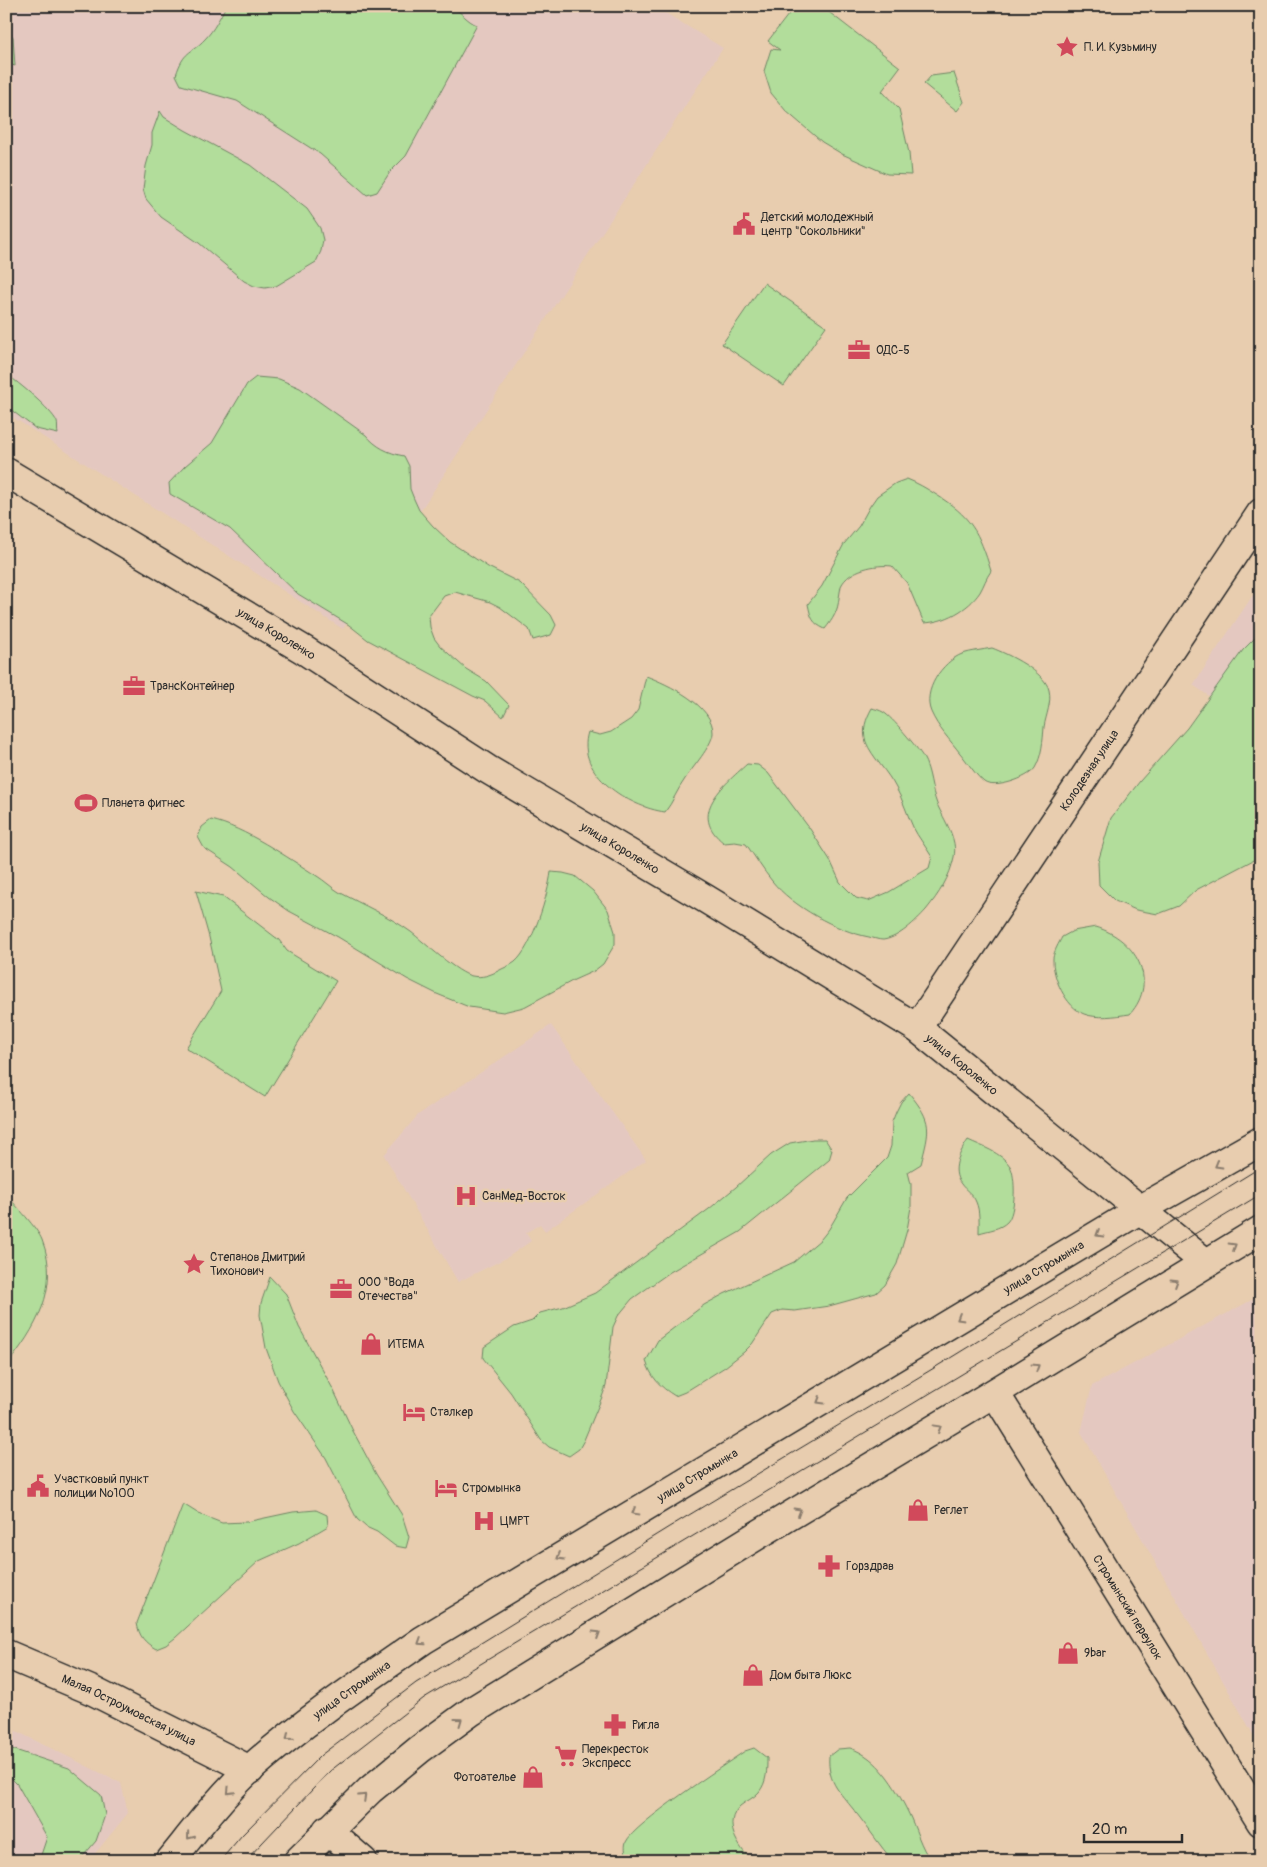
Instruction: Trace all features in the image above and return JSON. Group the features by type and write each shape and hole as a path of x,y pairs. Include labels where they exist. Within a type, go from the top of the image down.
{"street":[{"name":"улица Короленко","path":"6,472 304,650 487,769 917,1028 1206,1263"},
{"name":"Колодезная улица","path":"917,1028 1261,513"},
{"name":"улица Стромынка","path":"170,1861 210,1811 250,1770 319,1712 424,1640 1141,1209 1261,1141"},
{"path":"298,1861 327,1830 370,1790 420,1749 472,1711 756,1536 995,1393 1261,1230"},
{"name":"Стромынский переулок","path":"995,1393 1261,1822"},
{"name":"Малая Остроумовская улица","path":"6,1654 93,1691 250,1770"},
{"path":"327,1830 362,1861"}],"shaded area":[{"path":"6,6 654,6 723,48 343,629 6,413"},
{"path":"1261,583 1261,732 1193,685"},
{"path":"551,1025 646,1160 545,1231 540,1224 526,1233 531,1241 508,1257 458,1282 384,1155 418,1115"},
{"path":"1261,1295 1261,1748 1081,1432 1092,1386"},
{"path":"6,1726 121,1783 128,1813 89,1861 6,1861"}],"green space":[{"path":"226,6 452,6 477,25 406,156 390,172 377,192 367,195 320,154 237,101 181,85 176,75 182,61 208,35"},
{"path":"795,6 821,6 900,67 882,91 899,109 909,153 911,175 887,174 842,154 822,142 786,111 771,93 764,71 771,49 780,50 768,41"},
{"path":"6,26 13,37 15,66 6,63"},
{"path":"954,73 964,102 957,111 924,84 931,76"},
{"path":"160,111 164,117 185,130 250,165 307,209 320,228 323,240 316,262 276,286 265,288 254,286 244,281 199,243 161,217 146,199 143,189 146,166 152,145 152,133"},
{"path":"764,283 826,326 784,386 722,344"},
{"path":"6,374 49,411 57,422 58,434 36,429 6,406"},
{"path":"256,377 279,379 300,388 366,435 378,446 404,456 409,466 410,489 414,499 419,510 433,526 450,542 488,567 520,583 551,615 556,625 551,635 533,640 529,629 500,607 490,602 455,592 444,596 429,616 434,638 440,646 466,669 486,681 509,705 503,717 485,701 368,640 349,625 298,594 230,529 170,494 169,483 185,466 212,443 247,384"},
{"path":"907,479 947,502 965,518 978,535 991,571 980,592 969,604 955,614 940,620 924,623 907,583 892,566 871,567 850,575 845,580 841,586 835,615 825,629 817,625 810,613 808,604 822,586 844,544 859,526 877,496 896,483"},
{"path":"1261,632 1261,856 1196,890 1179,906 1158,914 1136,910 1115,901 1099,885 1098,862 1111,818 1140,781 1187,728 1243,650"},
{"path":"992,648 1016,659 1033,670 1046,683 1050,695 1042,748 1035,768 1019,779 995,785 984,782 981,779 944,734 931,712 929,704 929,695 932,687 947,663 962,654"},
{"path":"646,676 677,690 698,705 711,723 713,733 706,750 682,783 665,812 636,803 621,796 608,786 589,762 586,747 588,732 600,735 611,732 631,719 638,710"},
{"path":"872,708 882,711 887,715 923,757 928,768 937,804 947,823 955,850 947,878 926,910 901,933 883,940 843,929 803,908 772,881 746,844 724,843 713,832 709,822 709,811 719,791 747,764 758,765 768,773 810,829 830,860 840,882 856,898 868,901 889,892 929,868 932,857 913,827 893,782 866,742 865,724"},
{"path":"211,820 237,829 266,844 339,892 403,926 458,970 472,976 492,974 515,962 521,955 538,920 551,872 575,876 593,891 608,910 615,932 615,944 603,964 594,971 524,1007 503,1012 469,1007 407,979 338,937 289,911 269,897 233,867 204,848 198,837 202,827"},
{"path":"196,891 223,897 279,940 287,951 336,981 265,1097 186,1048 221,991"},
{"path":"1096,927 1122,941 1139,962 1143,975 1143,988 1139,1001 1130,1014 1101,1017 1089,1016 1071,1005 1061,990 1053,966 1053,958 1062,937 1073,931"},
{"path":"909,1093 926,1119 926,1142 921,1164 908,1172 911,1184 911,1207 907,1230 897,1264 885,1285 876,1293 829,1306 795,1311 782,1310 772,1314 752,1344 725,1367 685,1392 675,1396 665,1389 653,1377 646,1361 658,1340 704,1305 794,1262 821,1239 847,1198 887,1158 891,1146 892,1122 901,1102"},
{"path":"825,1139 832,1150 829,1160 740,1232 670,1272 632,1299 618,1316 613,1327 606,1386 579,1449 569,1456 549,1447 541,1440 511,1393 483,1358 484,1347 514,1327 532,1321 540,1313 563,1307 595,1293 709,1209 771,1155 790,1143"},
{"path":"968,1140 1002,1157 1010,1166 1013,1178 1012,1211 1007,1222 994,1229 979,1233 979,1213 976,1202 961,1184 956,1173 957,1161"},
{"path":"6,1195 40,1235 47,1258 48,1275 47,1291 42,1308 27,1338 6,1366"},
{"path":"270,1277 286,1294 299,1327 333,1389 353,1431 376,1474 402,1515 409,1537 406,1548 395,1546 357,1519 326,1458 294,1411 278,1381 266,1348 260,1315 261,1303"},
{"path":"183,1504 199,1514 222,1523 246,1522 293,1512 316,1510 327,1515 328,1526 299,1543 259,1561 175,1638 166,1645 156,1649 143,1638 137,1623"},
{"path":"6,1747 69,1768 101,1795 105,1815 96,1841 79,1861 39,1861 47,1837 17,1784 6,1773"},
{"path":"754,1748 767,1758 765,1780 759,1792 740,1806 732,1820 732,1827 737,1841 751,1861 627,1861 626,1842 645,1822 718,1769 745,1751"},
{"path":"850,1748 869,1758 885,1774 908,1812 931,1861 893,1861 841,1794 830,1774 829,1756 838,1749"}],"tram line":[{"path":"220,1861 242,1835 321,1755 416,1683 1261,1167"},
{"path":"245,1861 330,1771 424,1698 1261,1194"}],"place":[{"name":"П. И. Кузьмину","path":"1067,47"},
{"name":"Детский молодежный центр \"Сокольники\"","path":"744,224"},
{"name":"ОДС-5","path":"859,350"},
{"name":"ТрансКонтейнер","path":"134,686"},
{"name":"Планета фитнес","path":"86,803"},
{"name":"СанМед-Восток","path":"466,1196"},
{"name":"Степанов Дмитрий Тихонович","path":"194,1264"},
{"name":"ООО \"Вода Отечества\"","path":"341,1289"},
{"name":"ИТЕМА","path":"371,1344"},
{"name":"Сталкер","path":"414,1412"},
{"name":"Участковый пункт полиции №100","path":"38,1486"},
{"name":"Стромынка","path":"446,1488"},
{"name":"Реглет","path":"918,1510"},
{"name":"ЦМРТ","path":"484,1521"},
{"name":"Горздрав","path":"829,1566"},
{"name":"9bar","path":"1068,1653"},
{"name":"Дом быта Люкс","path":"753,1675"},
{"name":"Ригла","path":"615,1725"},
{"name":"Перекресток Экспресс","path":"566,1756"},
{"name":"Фотоателье","path":"533,1777"}]}
